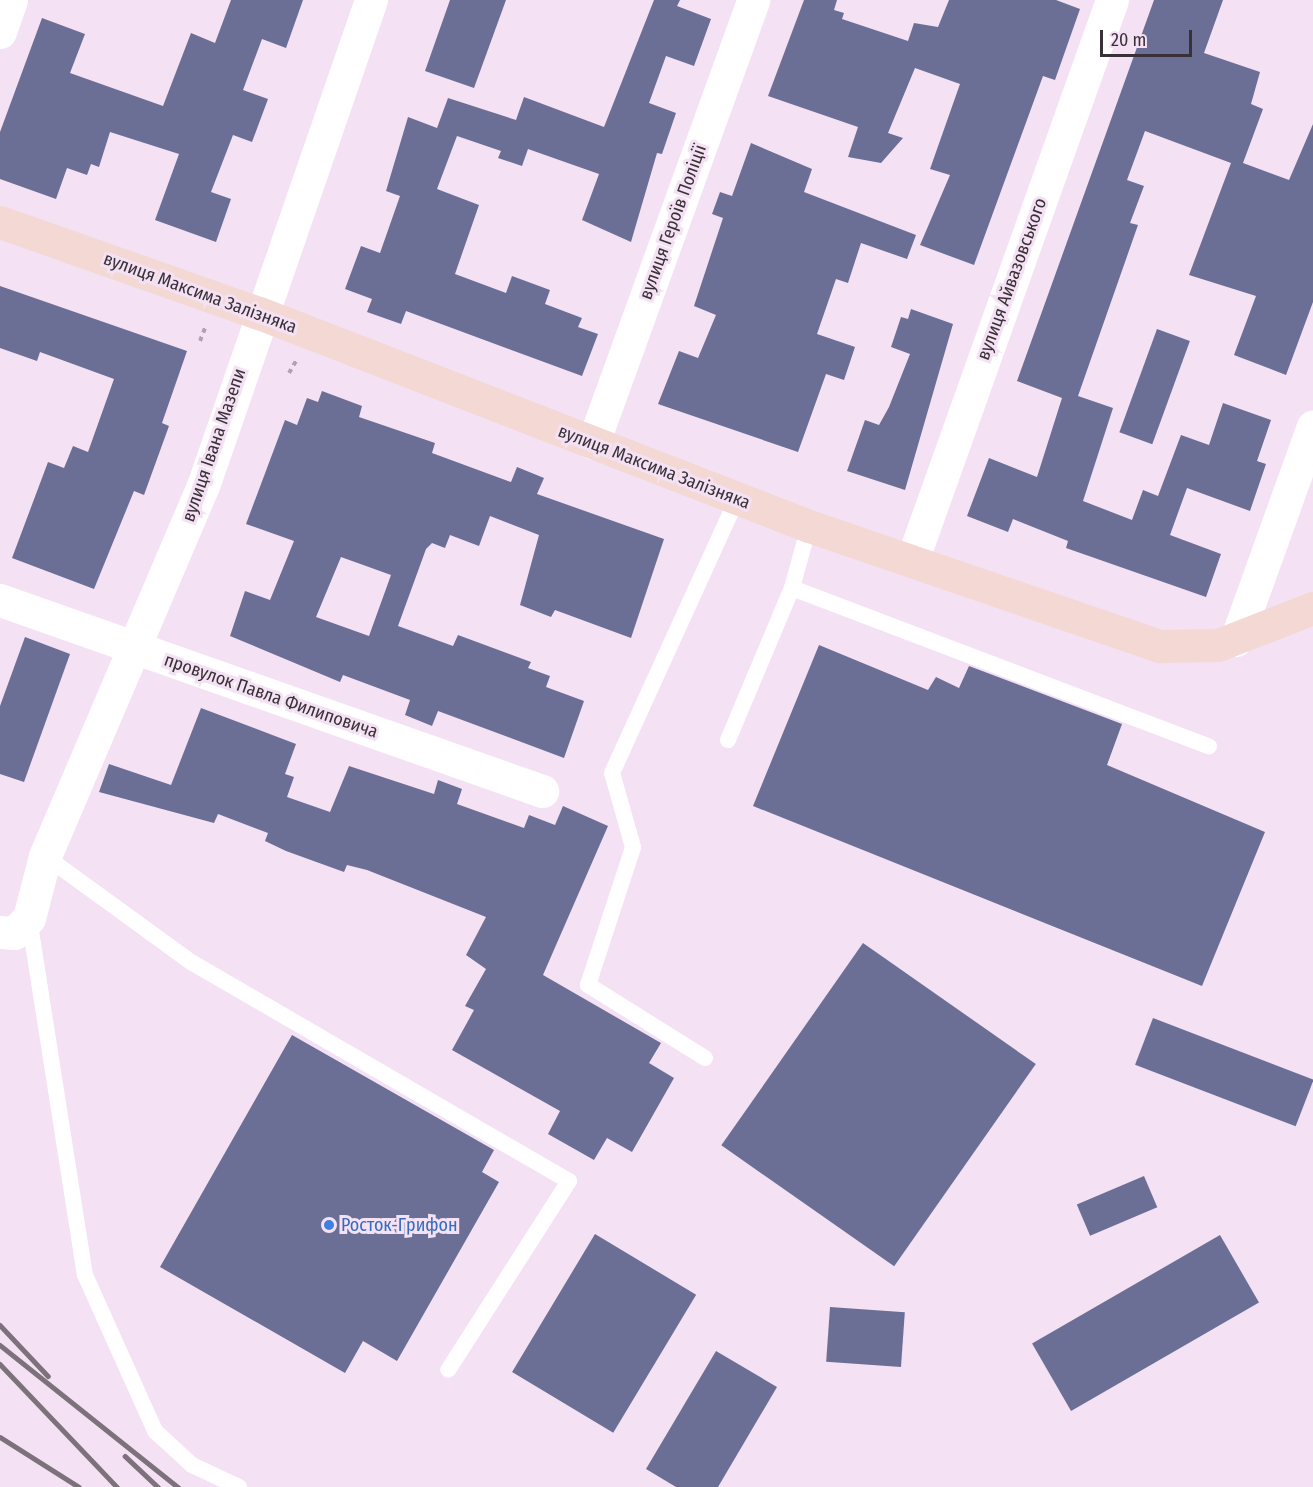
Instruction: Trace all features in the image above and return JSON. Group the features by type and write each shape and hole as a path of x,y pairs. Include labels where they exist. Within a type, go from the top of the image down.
{"main road":[{"name":"вулиця Максима Залізняка","path":"0,222 259,313 809,526 913,558 1160,646 1199,649 1236,640 1313,608"}],"street":[{"path":"0,32 11,0"},
{"name":"вулиця Івана Мазепи","path":"29,918 45,855 203,486 259,313 371,0"},
{"name":"вулиця Героїв Поліції","path":"593,443 753,0"},
{"name":"вулиця Айвазовського","path":"913,558 1112,0"},
{"path":"1236,640 1313,426"},
{"name":"провулок Павла Филиповича","path":"0,600 133,649 542,791"},
{"path":"0,932 14,933 29,918"}],"lane":[{"path":"705,1058 588,985 633,847 612,773 737,499"},
{"path":"728,740 792,588 809,526"},
{"path":"792,588 1209,746"},
{"path":"45,855 190,962 569,1180 448,1370"},
{"path":"29,918 86,1275 155,1431 192,1465 239,1487"}],"path":[{"path":"200,341 208,321"},
{"path":"290,373 297,357"}],"building":[{"path":"231,0 303,0 286,48 262,39 243,90 268,99 252,142 233,135 211,192 231,199 216,242 155,220 179,154 110,132 99,167 91,164 87,175 67,168 56,199 0,179 0,132 42,18 85,34 70,73 163,106 191,33 215,43"},
{"path":"450,0 506,0 474,88 425,71"},
{"path":"654,0 680,0 677,6 711,19 694,66 666,56 649,103 676,113 662,154 657,153 631,242 582,220 599,174 528,149 522,166 498,158 501,151 457,136 437,189 479,205 455,274 506,293 512,276 550,290 545,304 582,318 578,327 598,334 582,376 406,311 401,324 367,312 372,299 345,289 361,246 380,253 400,196 386,191 408,117 437,128 448,98 516,120 524,97 604,127"},
{"path":"804,0 837,0 834,10 844,13 842,19 908,41 914,23 938,27 949,0 1056,0 1080,9 1055,80 1043,76 974,265 920,245 950,175 930,169 960,84 915,68 888,133 903,138 881,163 848,157 858,127 768,96"},
{"path":"1154,0 1223,0 1204,53 1260,72 1251,104 1263,109 1243,163 1289,180 1313,124 1313,302 1286,375 1234,355 1256,296 1189,275 1231,163 1145,131 1127,180 1144,186 1130,223 1138,225 1078,396 1113,408 1083,501 1132,520 1143,490 1158,496 1181,435 1209,445 1223,403 1271,420 1257,461 1266,464 1250,511 1187,488 1170,535 1221,554 1206,597 1066,548 1068,541 1013,519 1008,532 967,516 989,458 1037,477 1062,398 1017,381"},
{"path":"751,143 812,169 804,192 916,235 907,259 861,243 848,283 836,279 817,334 855,347 844,380 826,374 798,452 658,404 679,351 698,358 716,315 694,306 723,218 712,214 720,192 732,196"},
{"path":"0,286 187,351 162,423 169,426 144,495 134,491 94,589 12,558 48,462 64,468 73,446 88,452 114,379 40,352 37,361 0,348"},
{"path":"911,309 953,324 905,490 847,471 865,420 879,425 889,407 910,354 891,347 901,317 908,319"},
{"path":"1157,329 1190,341 1152,444 1119,432"},
{"path":"322,391 362,406 359,417 435,443 432,453 511,482 517,467 544,478 537,494 664,539 631,638 555,610 551,617 520,605 539,535 490,516 479,546 450,535 445,548 432,543 426,549 398,626 453,646 458,635 531,662 528,668 550,676 546,687 584,701 564,758 438,711 432,726 405,715 410,700 343,675 340,682 230,636 245,591 270,600 294,541 246,524 285,420 297,425 307,398 318,402","holes":["341,557 391,575 369,636 316,617"]},
{"path":"25,637 70,654 24,782 0,774 0,706"},
{"path":"819,645 928,690 936,677 959,688 969,666 1122,724 1107,765 1265,832 1202,986 753,806"},
{"path":"201,708 296,744 285,774 294,777 287,797 330,812 349,766 434,794 438,780 462,789 457,804 524,828 529,815 555,825 563,806 608,826 543,975 661,1043 649,1063 674,1078 632,1152 607,1138 594,1160 548,1134 560,1111 452,1050 474,1010 465,1006 486,969 466,955 486,917 367,870 347,865 344,872 286,851 265,841 268,833 218,814 214,823 99,792 109,764 171,785"},
{"path":"863,943 1036,1064 894,1266 721,1145"},
{"path":"1153,1018 1313,1079 1296,1126 1135,1065"},
{"name":"Росток-Грифон","path":"292,1035 494,1150 482,1172 499,1182 397,1361 363,1341 345,1373 160,1267"},
{"path":"1144,1176 1157,1207 1090,1236 1077,1205"},
{"path":"595,1234 696,1295 613,1433 512,1372"},
{"path":"1220,1235 1259,1303 1071,1411 1032,1344"},
{"path":"830,1307 905,1312 901,1367 826,1362"},
{"path":"716,1351 777,1387 718,1487 676,1487 646,1469"}],"railway":[{"path":"0,1325 48,1376"},
{"path":"0,1345 178,1487"},
{"path":"0,1364 117,1487"},
{"path":"0,1437 79,1487"},
{"path":"125,1456 158,1487"}],"place":[{"name":"Росток-Грифон","path":"329,1225"}]}
